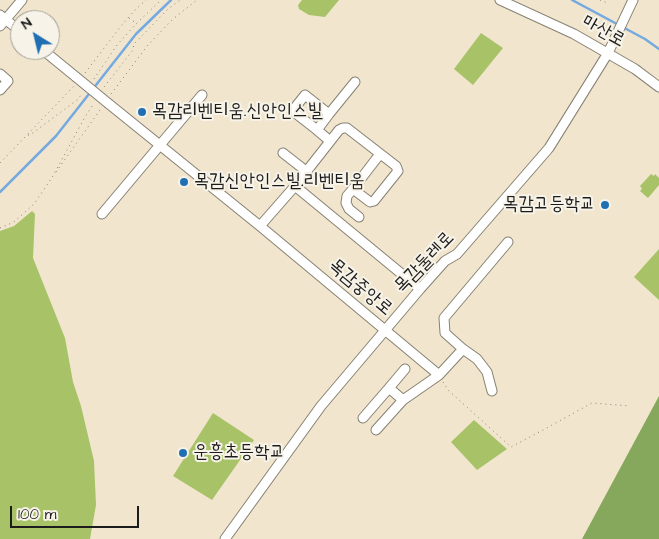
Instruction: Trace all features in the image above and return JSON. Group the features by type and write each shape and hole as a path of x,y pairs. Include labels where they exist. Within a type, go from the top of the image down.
{"street":[{"path":"2,20 22,0"},
{"name":"마산로","path":"500,0 574,34 635,69 659,86"},
{"name":"목감둘레로","path":"225,539 321,406 444,261 457,254 550,148 608,53 633,0"},
{"name":"목감중앙로","path":"55,60 106,104 260,226 439,375"},
{"path":"0,74 8,81 0,90"},
{"path":"317,130 355,82"},
{"path":"102,214 202,95"},
{"path":"329,114 305,95 293,108 294,112 330,141"},
{"path":"260,226 295,186 339,130 343,128 347,128 396,166 398,171 374,201 370,202 353,189"},
{"path":"283,153 306,171"},
{"path":"358,217 349,209 346,203 347,196 380,154"},
{"name":"목감중앙로","path":"295,186 420,289"},
{"path":"492,391 487,372 477,359 445,333 444,318 508,242"},
{"path":"376,430 403,400 439,375 463,349"},
{"path":"363,418 406,370"},
{"path":"390,388 403,400"}],"path":[{"path":"93,80 110,58 117,45 161,0"},
{"path":"104,88 132,50 134,44 167,10 180,0"},
{"path":"43,191 148,45 173,19 197,0"},
{"path":"600,0 607,3"},
{"path":"129,17 136,24"},
{"path":"27,134 30,135 69,106 82,93"},
{"path":"0,228 14,222 34,204 53,176 94,102"},
{"path":"439,375 448,390 511,447 592,403 630,406"}],"green space":[{"path":"302,0 339,0 325,17 309,15 299,9 298,5"},
{"path":"481,33 503,48 473,85 454,69"},
{"path":"651,174 654,176 655,174 659,178 659,185 648,198 640,191 642,189 640,186"},
{"path":"32,211 35,214 33,258 65,338 73,382 81,406 94,461 96,505 90,539 0,539 0,231 14,226"},
{"path":"659,249 659,300 634,277"},
{"path":"659,396 659,539 582,539"},
{"path":"213,413 254,440 212,500 173,476"},
{"path":"474,420 507,449 477,470 451,442"}],"waterway":[{"path":"0,192 56,136 136,34 171,0"},
{"path":"572,0 645,39 659,49"}],"place":[{"name":"목감리벤티움.신안인스빌","path":"142,112"},
{"name":"목감신안인스빌.리벤티움","path":"184,182"},
{"name":"목감고등학교","path":"605,205"},
{"name":"운흥초등학교","path":"183,453"}]}
